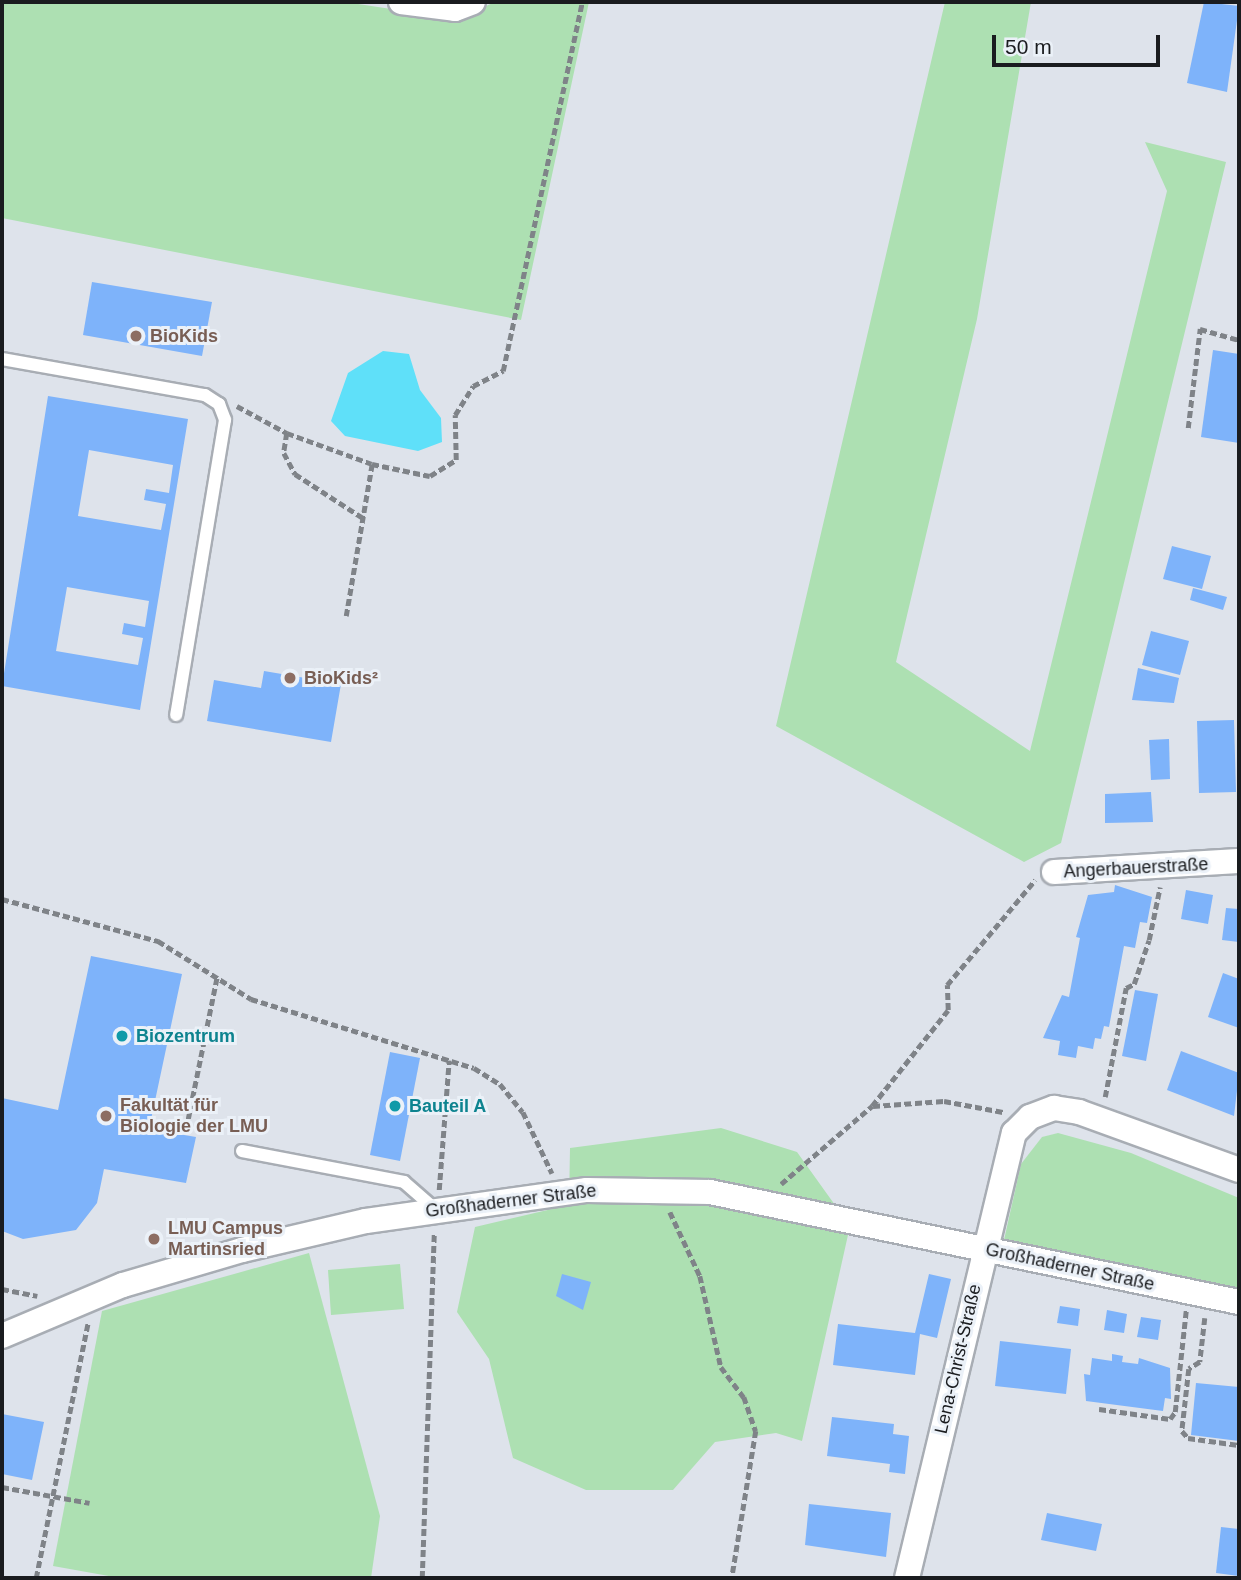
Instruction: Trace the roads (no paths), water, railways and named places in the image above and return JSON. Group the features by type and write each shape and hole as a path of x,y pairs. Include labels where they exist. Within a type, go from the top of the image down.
{"street":[{"path":"401,2 455,9 473,2"},
{"name":"Angerbauerstraße","path":"1054,872 1239,861"},
{"name":"Lena-Christ-Straße","path":"907,1578 984,1248 1014,1133 1030,1117 1054,1108 1101,1118 1239,1170"},
{"name":"Großhaderner Straße","path":"2,1336 186,1265 435,1210 562,1192 710,1192 1239,1302"}],"lane":[{"path":"2,359 205,395 219,404 225,420 176,715"},
{"path":"242,1151 404,1182 435,1210"}],"water":[{"path":"383,351 409,354 420,390 441,418 442,442 418,451 345,436 331,421 348,373"}],"place":[{"name":"BioKids","path":"136,336"},
{"name":"BioKids²","path":"290,678"},
{"name":"Biozentrum","path":"122,1036"},
{"name":"Bauteil A","path":"395,1106"},
{"name":"Fakultät für Biologie der LMU","path":"106,1116"},
{"name":"LMU Campus Martinsried","path":"154,1239"}]}
